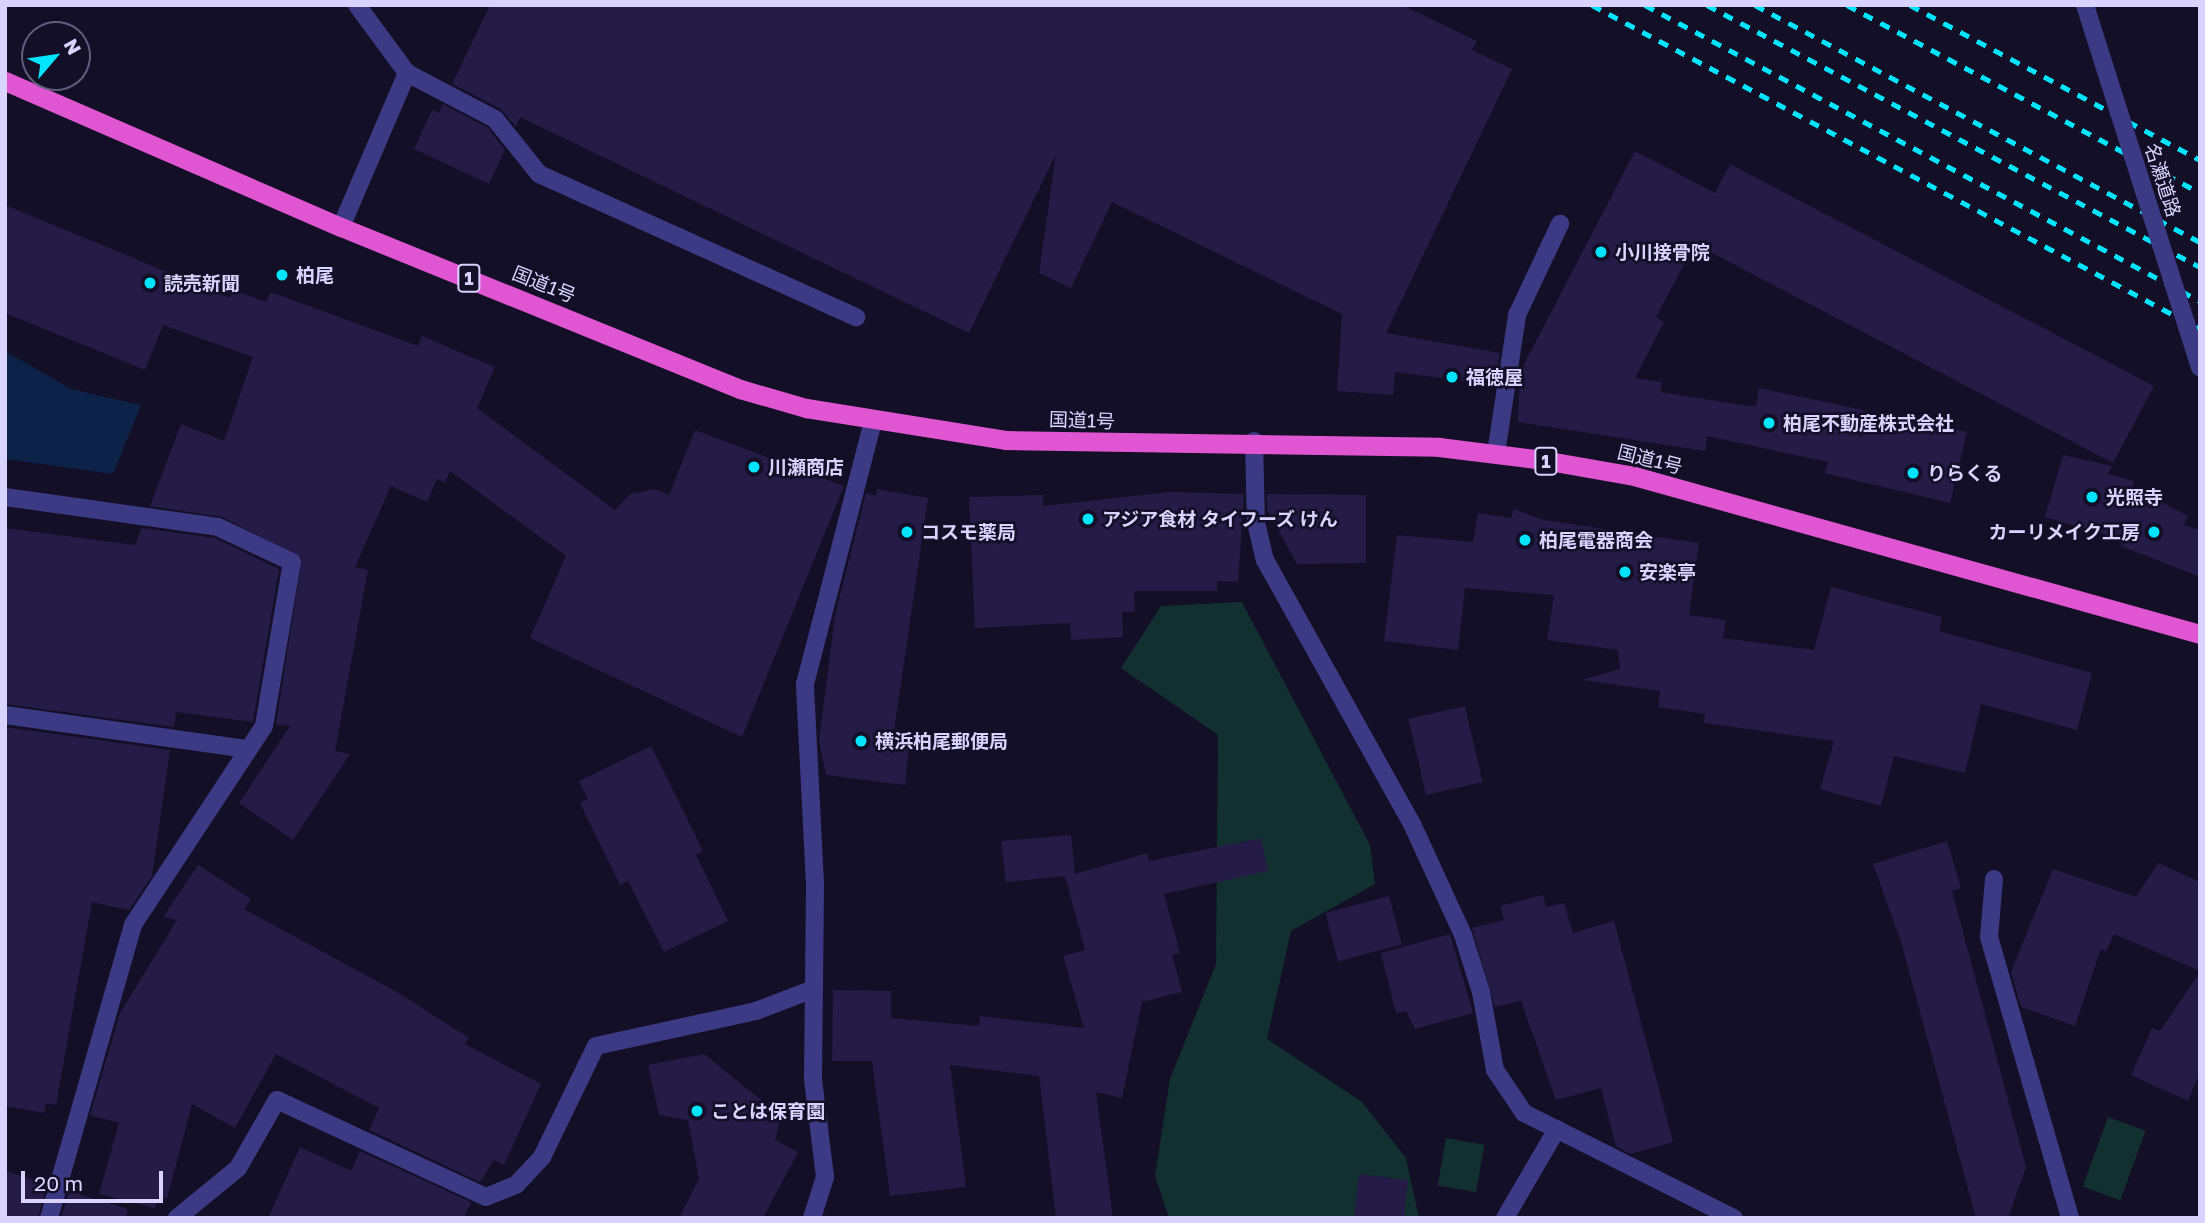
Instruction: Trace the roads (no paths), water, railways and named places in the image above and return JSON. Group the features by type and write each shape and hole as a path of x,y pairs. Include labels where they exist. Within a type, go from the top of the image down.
{"highway":[{"name":"国道1号","path":"5,81 341,227 740,389 873,421 1005,439 1254,441 1496,453 1634,476 2200,634"}],"street":[{"path":"357,5 407,73 495,119 538,174 856,317"},
{"name":"名瀬道路","path":"2085,5 2200,367"},
{"path":"341,227 407,73"},
{"path":"1496,453 1517,315 1560,224"},
{"path":"812,1218 825,1177 811,990 815,884 805,684 873,421"},
{"path":"1254,441 1256,522 1265,560 1412,824 1463,935 1495,1070 1524,1113 1734,1218"},
{"path":"5,497 218,527 292,562 264,726 133,925 49,1218"},
{"path":"5,715 248,749"},
{"path":"1994,880 1989,937 2070,1218"},
{"path":"177,1218 238,1168 277,1100 486,1197 516,1185 542,1157 596,1046 756,1011 811,990"},
{"path":"1505,1218 1557,1129"}],"water":[{"path":"5,351 71,389 141,405 113,474 5,459"}],"railway":[{"path":"1592,5 2200,329"},
{"path":"1645,5 2200,301"},
{"path":"1707,5 2200,267"},
{"path":"1755,5 2200,242"},
{"path":"1847,5 2200,193"},
{"path":"1910,5 2200,160"}],"place":[{"name":"小川接骨院","path":"1601,252"},
{"name":"柏尾","path":"282,275"},
{"name":"読売新聞","path":"150,283"},
{"name":"福徳屋","path":"1452,377"},
{"name":"柏尾不動産株式会社","path":"1769,423"},
{"name":"川瀬商店","path":"754,467"},
{"name":"りらくる","path":"1913,473"},
{"name":"光照寺","path":"2092,497"},
{"name":"アジア食材 タイフーズ けん","path":"1088,519"},
{"name":"コスモ薬局","path":"907,532"},
{"name":"カーリメイク工房","path":"2154,532"},
{"name":"柏尾電器商会","path":"1525,540"},
{"name":"安楽亭","path":"1625,572"},
{"name":"横浜柏尾郵便局","path":"861,741"},
{"name":"ことは保育園","path":"697,1111"}]}
